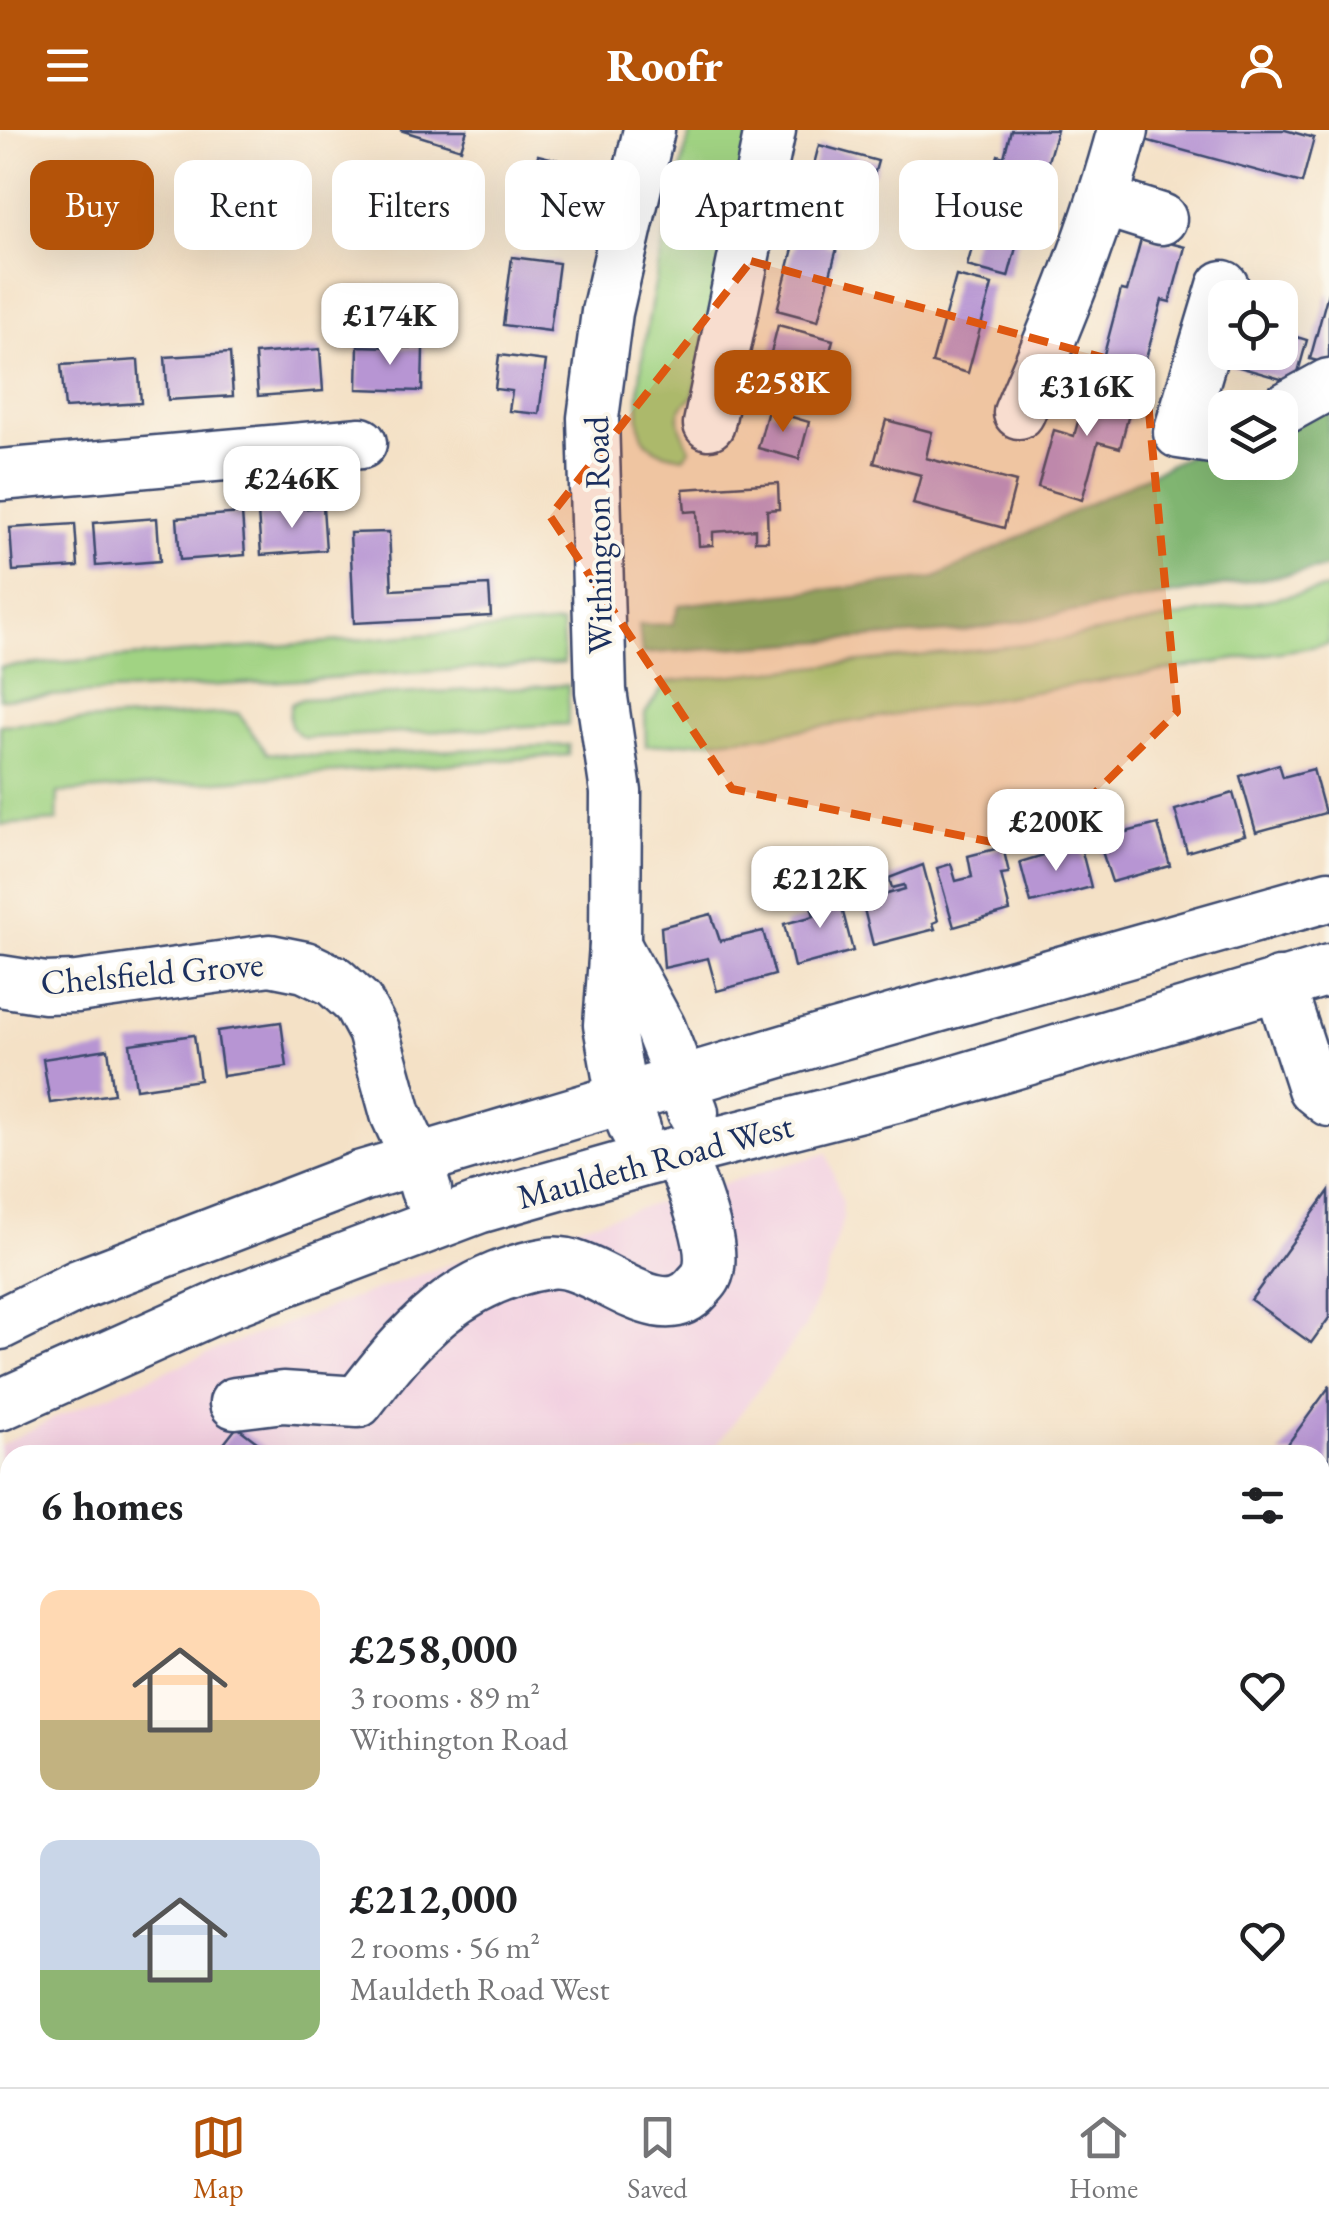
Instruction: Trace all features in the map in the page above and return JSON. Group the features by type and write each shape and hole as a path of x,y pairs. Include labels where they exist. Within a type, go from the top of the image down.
{"street":[{"name":"Withington Road","path":"649,130 607,312 594,418 601,691 616,792 615,945 609,1024 622,1099 678,1152"},
{"path":"710,424 770,130"},
{"path":"1019,413 1080,272 1123,130"},
{"path":"1104,201 1160,218"},
{"path":"1208,336 1179,433 1208,437"},
{"path":"1298,401 1329,384"},
{"path":"0,475 361,443"},
{"name":"Mauldeth Road West","path":"0,1324 81,1284 329,1186 680,1081 1329,896"},
{"name":"Withington Road","path":"615,945 660,1028 680,1081 678,1152"},
{"name":"Chelsfield Grove","path":"0,981 45,988 77,987 270,960 305,967 334,981 358,1002 373,1031 396,1114 417,1160 436,1224"},
{"name":"Mauldeth Road West","path":"0,1405 232,1300 478,1208 939,1086 1329,970"},
{"path":"1279,983 1313,1088 1329,1101"},
{"path":"234,1402 283,1397 358,1402 400,1346 447,1302 510,1274 554,1262 580,1268 661,1303 690,1296 707,1276 708,1244 678,1152"}],"highlighted area":[{"path":"751,261 1145,369 1177,712 1036,851 732,789 550,516"}],"shaded area":[{"path":"827,1153 842,1202 843,1219 805,1327 716,1445 0,1445 228,1345 453,1263"}],"green space":[{"path":"691,130 758,130 751,160 684,160"},
{"path":"662,250 729,250 693,397 679,415 690,449 683,457 650,446 643,437 639,414 640,379"},
{"path":"1329,388 1329,567 965,631 642,654 639,625 673,624 679,605 935,578 1208,446 1208,480 1298,480 1298,403"},
{"path":"1329,588 1329,644 763,736 646,746 645,713 667,682 1042,643"},
{"path":"562,624 564,663 0,699 0,667"},
{"path":"568,685 568,724 304,738 290,720 291,704 302,699"},
{"path":"238,713 267,753 315,756 569,745 569,755 58,793 57,821 0,825 0,725"}],"building":[{"path":"400,130 467,130 461,149"},
{"path":"1011,130 1057,130 1048,160 997,160 998,155 1004,157"},
{"path":"1148,130 1285,130 1314,138 1302,183 1145,140"},
{"path":"819,145 874,160 815,160"},
{"path":"1142,236 1185,247 1170,302 1162,300 1139,384 1099,373 1121,290 1127,291"},
{"path":"793,250 836,250 818,321 777,310"},
{"path":"971,250 1015,250 1008,277 967,266"},
{"path":"512,257 559,263 550,331 503,325"},
{"path":"956,276 992,285 968,373 932,363"},
{"path":"1329,293 1329,364 1310,359"},
{"path":"778,325 833,340 825,371 809,367 801,398 762,388"},
{"path":"1298,337 1307,340 1295,383 1250,370 1298,370"},
{"path":"358,346 423,348 422,391 357,389"},
{"path":"320,349 323,391 258,396 255,354"},
{"path":"230,353 233,396 168,400 165,357"},
{"path":"499,355 546,361 539,414 509,411 512,391 495,389"},
{"path":"138,360 141,403 65,408 61,365"},
{"path":"1090,379 1135,391 1120,448 1098,442 1082,500 1038,487 1054,430 1074,436"},
{"path":"768,410 809,422 799,459 758,448"},
{"path":"886,420 932,432 926,458 1016,482 1004,528 913,504 921,475 874,463"},
{"path":"778,483 779,509 767,510 768,541 755,541 755,529 713,532 713,545 699,546 697,511 685,512 683,489"},
{"path":"323,507 326,550 261,555 258,512"},
{"path":"242,513 245,555 180,560 177,518"},
{"path":"157,518 160,561 96,566 93,523"},
{"path":"75,524 78,567 13,571 10,528"},
{"path":"389,532 392,590 489,585 491,616 354,623 350,533"},
{"path":"1279,764 1283,777 1313,769 1325,813 1256,832 1240,776"},
{"path":"1233,793 1245,835 1187,852 1175,810"},
{"path":"1158,824 1170,866 1112,882 1098,839"},
{"path":"1080,844 1091,887 1031,903 1020,862"},
{"path":"1003,847 1009,873 1001,874 1010,911 954,927 937,868 951,864 956,881 972,877 968,856"},
{"path":"923,865 938,921 933,923 935,929 873,945 862,901 905,889 904,885 892,888 889,878"},
{"path":"837,889 853,951 794,967 784,924 814,916 808,896"},
{"path":"711,914 720,941 763,931 775,975 717,991 708,958 664,968 661,927"},
{"path":"281,1022 287,1067 223,1076 217,1031"},
{"path":"194,1035 200,1080 136,1089 130,1044"},
{"path":"108,1049 114,1094 50,1103 43,1059"},
{"path":"1329,1191 1329,1318 1311,1343 1251,1300"},
{"path":"1329,1387 1329,1445 1287,1445"},
{"path":"237,1427 261,1445 223,1445"}]}
